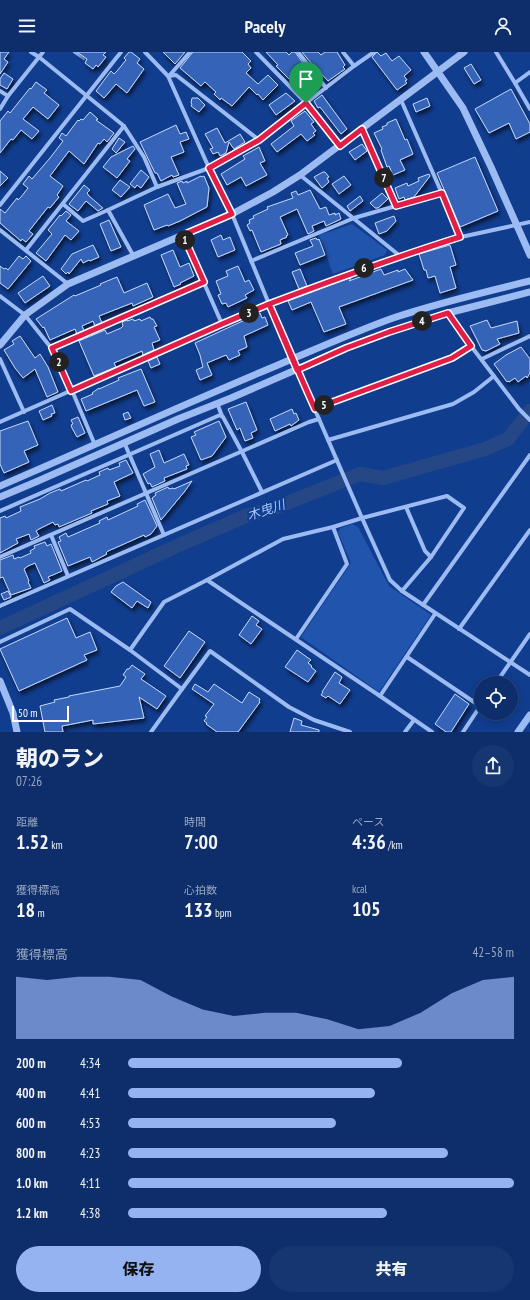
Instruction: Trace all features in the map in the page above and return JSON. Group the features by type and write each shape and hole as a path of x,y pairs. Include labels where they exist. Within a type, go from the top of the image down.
{"street":[{"path":"32,52 124,126 144,157 157,187"},
{"path":"0,109 8,96 43,52"},
{"path":"0,205 121,52"},
{"path":"145,52 168,76 209,168 232,214 297,370 390,580 402,591 435,614 530,676"},
{"path":"168,76 190,52"},
{"path":"256,52 306,103 340,146"},
{"path":"298,52 326,88"},
{"path":"343,52 354,66"},
{"path":"63,204 83,221 157,187 209,168 259,140 374,52"},
{"path":"424,52 463,108 530,255"},
{"path":"0,345 25,315 68,284 232,214 273,192 300,175 464,52"},
{"path":"496,52 530,109"},
{"path":"515,83 530,72"},
{"path":"168,76 176,75 259,140"},
{"path":"0,91 8,96"},
{"path":"401,100 460,237"},
{"path":"26,250 124,126"},
{"path":"362,129 396,206"},
{"path":"300,175 400,256"},
{"path":"251,261 354,218 442,193"},
{"path":"108,210 133,255"},
{"path":"0,422 222,324 347,274 460,237 530,222"},
{"path":"0,230 68,284"},
{"path":"183,235 222,324"},
{"path":"0,486 95,446 205,395 392,318 444,302 530,281"},
{"path":"52,348 204,282"},
{"path":"0,496 346,348 448,313 530,292"},
{"path":"0,296 25,315 52,348 95,446"},
{"path":"448,313 471,346 530,420"},
{"path":"482,359 530,336"},
{"path":"315,409 452,358 471,346"},
{"path":"0,359 24,412"},
{"path":"328,440 453,404 474,392 494,376"},
{"path":"217,403 262,492"},
{"path":"0,511 208,419 220,415 223,417"},
{"path":"0,557 309,422 319,419"},
{"path":"124,442 145,494 164,535"},
{"path":"423,605 530,455"},
{"path":"0,606 337,460"},
{"path":"130,650 164,602 284,539 447,496 464,508 431,557 402,591"},
{"path":"406,507 425,551 431,557"},
{"path":"296,639 347,564 333,527"},
{"path":"459,629 530,530"},
{"path":"51,535 68,576"},
{"path":"207,580 432,732"},
{"path":"0,642 70,609 130,650 182,689"},
{"path":"380,696 435,614"},
{"path":"501,676 530,634"},
{"path":"151,732 210,652 289,707 314,720 350,732"},
{"path":"407,657 474,700"},
{"path":"0,681 14,713 17,732"},
{"path":"462,732 474,715"},
{"path":"518,732 530,715"},
{"path":"405,732 414,720"}],"shaded area":[{"path":"352,224 387,250 385,255 333,274 319,235"},
{"path":"352,524 358,527 389,586 431,615 379,692 301,637 351,563 338,532 341,528"},
{"path":"9,620 13,626 0,631 0,625"}],"building":[{"path":"0,52 9,52 4,59 8,62 0,74"},
{"path":"77,52 106,52 103,55 106,57 98,67 96,65 93,69 85,63 87,59"},
{"path":"129,52 140,59 137,63 144,69 127,93 116,84 104,98 96,91 111,71 114,74 117,71 126,60 124,58"},
{"path":"163,52 185,52 175,64"},
{"path":"193,52 242,52 251,61 248,64 251,68 246,73 258,84 268,75 278,85 263,100 249,87 232,106 221,98 220,100 214,94 216,92 205,82 201,86 180,68"},
{"path":"266,52 286,52 289,55 292,52 295,52 311,74 308,78 317,90 309,97 307,94 305,95 276,66 278,65"},
{"path":"302,52 318,52 321,55 325,52 337,52 345,65 343,67 345,69 328,81"},
{"path":"377,52 381,56 386,53 392,61 399,56 411,70 404,76 407,83 397,90 372,57"},
{"path":"471,64 481,80 474,84 464,68"},
{"path":"4,73 13,79 7,89 0,85 0,79"},
{"path":"36,82 47,90 44,93 59,105 48,119 33,107 23,119 39,131 32,139 21,130 13,140 11,139 0,153 0,121 8,111 10,113"},
{"path":"511,89 530,124 530,132 516,139 509,123 489,133 475,109"},
{"path":"286,93 295,101 276,115 269,105"},
{"path":"322,95 347,129 341,134 320,107 318,108 314,101"},
{"path":"192,98 198,98 205,105 199,112 191,106"},
{"path":"427,98 430,106 416,112 413,104"},
{"path":"305,111 314,122 311,124 316,131 313,133 315,135 307,141 301,134 277,152 271,144 294,126 291,121"},
{"path":"90,112 98,119 96,120 114,133 107,142 104,139 100,144 98,143 84,164 69,151 50,176 63,186 57,195 59,197 50,208 48,207 29,231 33,234 26,242 22,239 21,241 0,223 0,209 5,213 17,198 18,200 21,197 28,188 23,184 29,176 32,179 63,141 59,138 62,133 66,136 78,120 83,120"},
{"path":"396,119 413,154 400,160 405,170 393,175 389,166 387,167 381,150 382,149 374,133 383,129 382,127 387,125 387,123"},
{"path":"176,125 180,134 186,132 189,139 180,142 184,152 171,157 179,175 173,177 172,175 161,181 157,173 155,173 140,142"},
{"path":"217,128 225,143 240,134 245,142 234,149 229,142 226,153 220,156 218,152 213,154 210,149 213,148 205,134"},
{"path":"119,138 125,142 116,153 112,149"},
{"path":"362,144 367,151 355,160 349,152"},
{"path":"133,146 135,149 127,159 130,161 117,178 103,167 111,157"},
{"path":"259,147 265,161 260,163 267,175 246,186 241,177 227,185 221,174 245,159 243,156"},
{"path":"475,157 498,211 460,227 437,173"},
{"path":"141,170 149,177 141,188 137,185 135,188 130,184"},
{"path":"0,171 8,178 0,186"},
{"path":"325,172 329,177 327,178 329,182 322,188 314,177"},
{"path":"429,174 430,176 414,197 405,200 404,197 399,199 395,188 407,183 408,186 419,181 418,178"},
{"path":"204,176 209,188 207,207 180,221 154,230 144,205 168,194 175,208 186,204 177,183 187,181 187,183"},
{"path":"344,176 351,185 339,194 332,184"},
{"path":"120,180 130,187 121,197 112,190"},
{"path":"84,185 90,190 87,193 89,196 103,208 98,211 86,201 78,211 69,204"},
{"path":"310,190 320,209 326,207 329,215 339,213 341,219 326,226 324,221 312,226 314,231 308,234 297,209 280,217 288,235 286,236 287,237 280,240 281,244 261,252 252,230 250,231 247,225 250,223 249,220 254,218 253,216 268,209 267,207 293,198 291,193 296,191 298,195"},
{"path":"382,193 388,199 378,208 375,208 370,203"},
{"path":"360,196 363,201 350,211 347,206"},
{"path":"66,211 71,215 66,221 79,231 71,240 65,235 46,261 36,253 52,234 48,230 60,215 61,216"},
{"path":"394,216 396,221 387,231 379,234 375,223"},
{"path":"109,220 121,247 111,251 100,224"},
{"path":"221,235 223,240 230,237 235,250 218,257 211,240"},
{"path":"316,238 317,240 319,239 325,255 300,265 295,253 313,246 310,240"},
{"path":"93,245 99,257 83,263 81,259 69,274 68,272 66,274 61,269 72,254"},
{"path":"450,245 456,265 450,267 456,288 440,293 435,276 428,278 419,254"},
{"path":"173,250 180,267 189,263 194,276 174,287 161,255"},
{"path":"19,256 23,259 26,256 31,261 8,289 0,283 0,266 8,270"},
{"path":"238,266 245,282 249,280 254,290 245,295 247,298 228,307 226,303 222,304 218,295 221,294 216,281 228,276 226,271"},
{"path":"300,269 307,286 299,289 292,272"},
{"path":"381,269 384,275 405,269 413,280 339,307 346,324 324,332 311,302 292,310 288,301 352,277 349,281"},
{"path":"43,276 50,286 25,303 18,293"},
{"path":"117,277 124,293 147,283 153,297 133,306 132,303 99,316 102,323 95,326 93,321 82,326 84,331 77,334 75,329 50,340 44,327 43,328 36,319 74,295 75,296"},
{"path":"260,313 262,318 265,317 268,325 244,336 247,347 238,351 240,355 229,360 226,355 207,363 212,375 200,380 196,370 203,367 195,343"},
{"path":"150,317 157,326 154,327 160,340 152,343 154,350 143,355 142,351 114,363 116,367 94,376 79,341 105,330 107,334 121,328 123,326 122,322 127,320 133,319 134,321 140,319 141,321"},
{"path":"487,320 491,328 517,321 519,333 497,339 500,344 486,351 482,350 470,326"},
{"path":"20,336 35,358 40,354 48,367 58,392 47,397 35,369 23,378 15,368 4,350 14,344 12,341"},
{"path":"521,347 530,359 530,373 527,378 526,376 518,382 515,378 507,382 494,364 506,355"},
{"path":"157,357 160,364 151,368 148,361"},
{"path":"141,369 155,402 144,406 137,390 86,411 81,399 93,394 92,393 99,388 119,380 118,378"},
{"path":"246,402 257,430 251,433 253,438 245,441 240,428 237,430 228,409"},
{"path":"52,405 55,413 43,420 39,411"},
{"path":"292,409 294,414 296,413 299,420 291,426 290,424 275,431 270,419"},
{"path":"128,412 131,418 125,420 123,414"},
{"path":"78,417 85,433 77,437 72,428 71,425 73,424 71,420"},
{"path":"28,421 38,445 24,451 29,462 4,473 0,464 0,431"},
{"path":"219,421 226,437 212,456 201,460 191,437 196,435 194,432"},
{"path":"159,450 164,463 184,454 189,465 186,466 187,469 164,478 165,481 152,487 150,483 148,484 143,474 155,467 150,454"},
{"path":"126,460 133,473 114,482 120,496 107,501 108,504 91,511 92,513 59,527 58,524 55,525 53,522 36,531 39,536 31,540 29,534 16,539 18,543 0,553 0,518 5,516 6,518 21,511 20,507 40,499 50,493 60,489 61,491 86,480 87,481 100,475 99,472 108,468 109,470 120,466 119,463"},
{"path":"192,481 161,520 152,498 156,495 155,493 168,487 169,489 174,489"},
{"path":"145,500 157,526 151,534 145,537 144,535 108,551 106,553 107,554 92,562 90,557 68,566 58,542 61,541 59,537 66,533 68,537 100,523 99,521 107,517 108,520 138,506 137,504"},
{"path":"45,542 47,546 51,544 62,571 48,577 50,580 44,583 35,563 28,566 24,569 31,588 11,595 3,577 0,578 0,560 13,555 14,559 20,558 31,553 30,551 35,548 34,546"},
{"path":"123,582 151,602 148,608 137,601 132,608 111,592 116,586"},
{"path":"8,591 11,597 4,600 1,594"},
{"path":"252,616 259,621 256,625 262,629 251,644 239,635"},
{"path":"67,618 76,638 90,632 97,650 84,655 87,660 19,691 0,649"},
{"path":"189,631 205,642 180,678 164,666"},
{"path":"297,650 311,660 308,663 316,671 308,682 285,667"},
{"path":"132,665 145,674 141,679 166,696 157,709 139,697 144,718 93,724 93,720 62,726 63,732 45,732 40,706 69,696 120,686 126,677 123,675"},
{"path":"335,672 342,677 339,683 350,690 340,704 328,696 326,698 321,695"},
{"path":"195,684 208,692 214,684 242,703 249,692 260,699 260,702 238,732 217,732 204,721 207,717 205,716 214,704 192,689"},
{"path":"455,694 469,704 451,732 446,732 435,724"},
{"path":"294,718 302,721 301,725 319,730 319,732 290,732"}],"waterway":[{"path":"74,52 84,59"},
{"name":"木曳川","path":"0,628 179,545 248,515 272,509 360,474 383,478 485,449 508,439 530,411"}],"route":[{"path":"306,103 259,140 209,168 232,214 183,235 204,282 52,348 68,381 71,391 269,304 297,370 346,348 448,313 471,346 452,358 315,409 297,370 293,358 269,304 347,274 460,237 442,193 396,206 362,129 340,146 306,103"}]}
